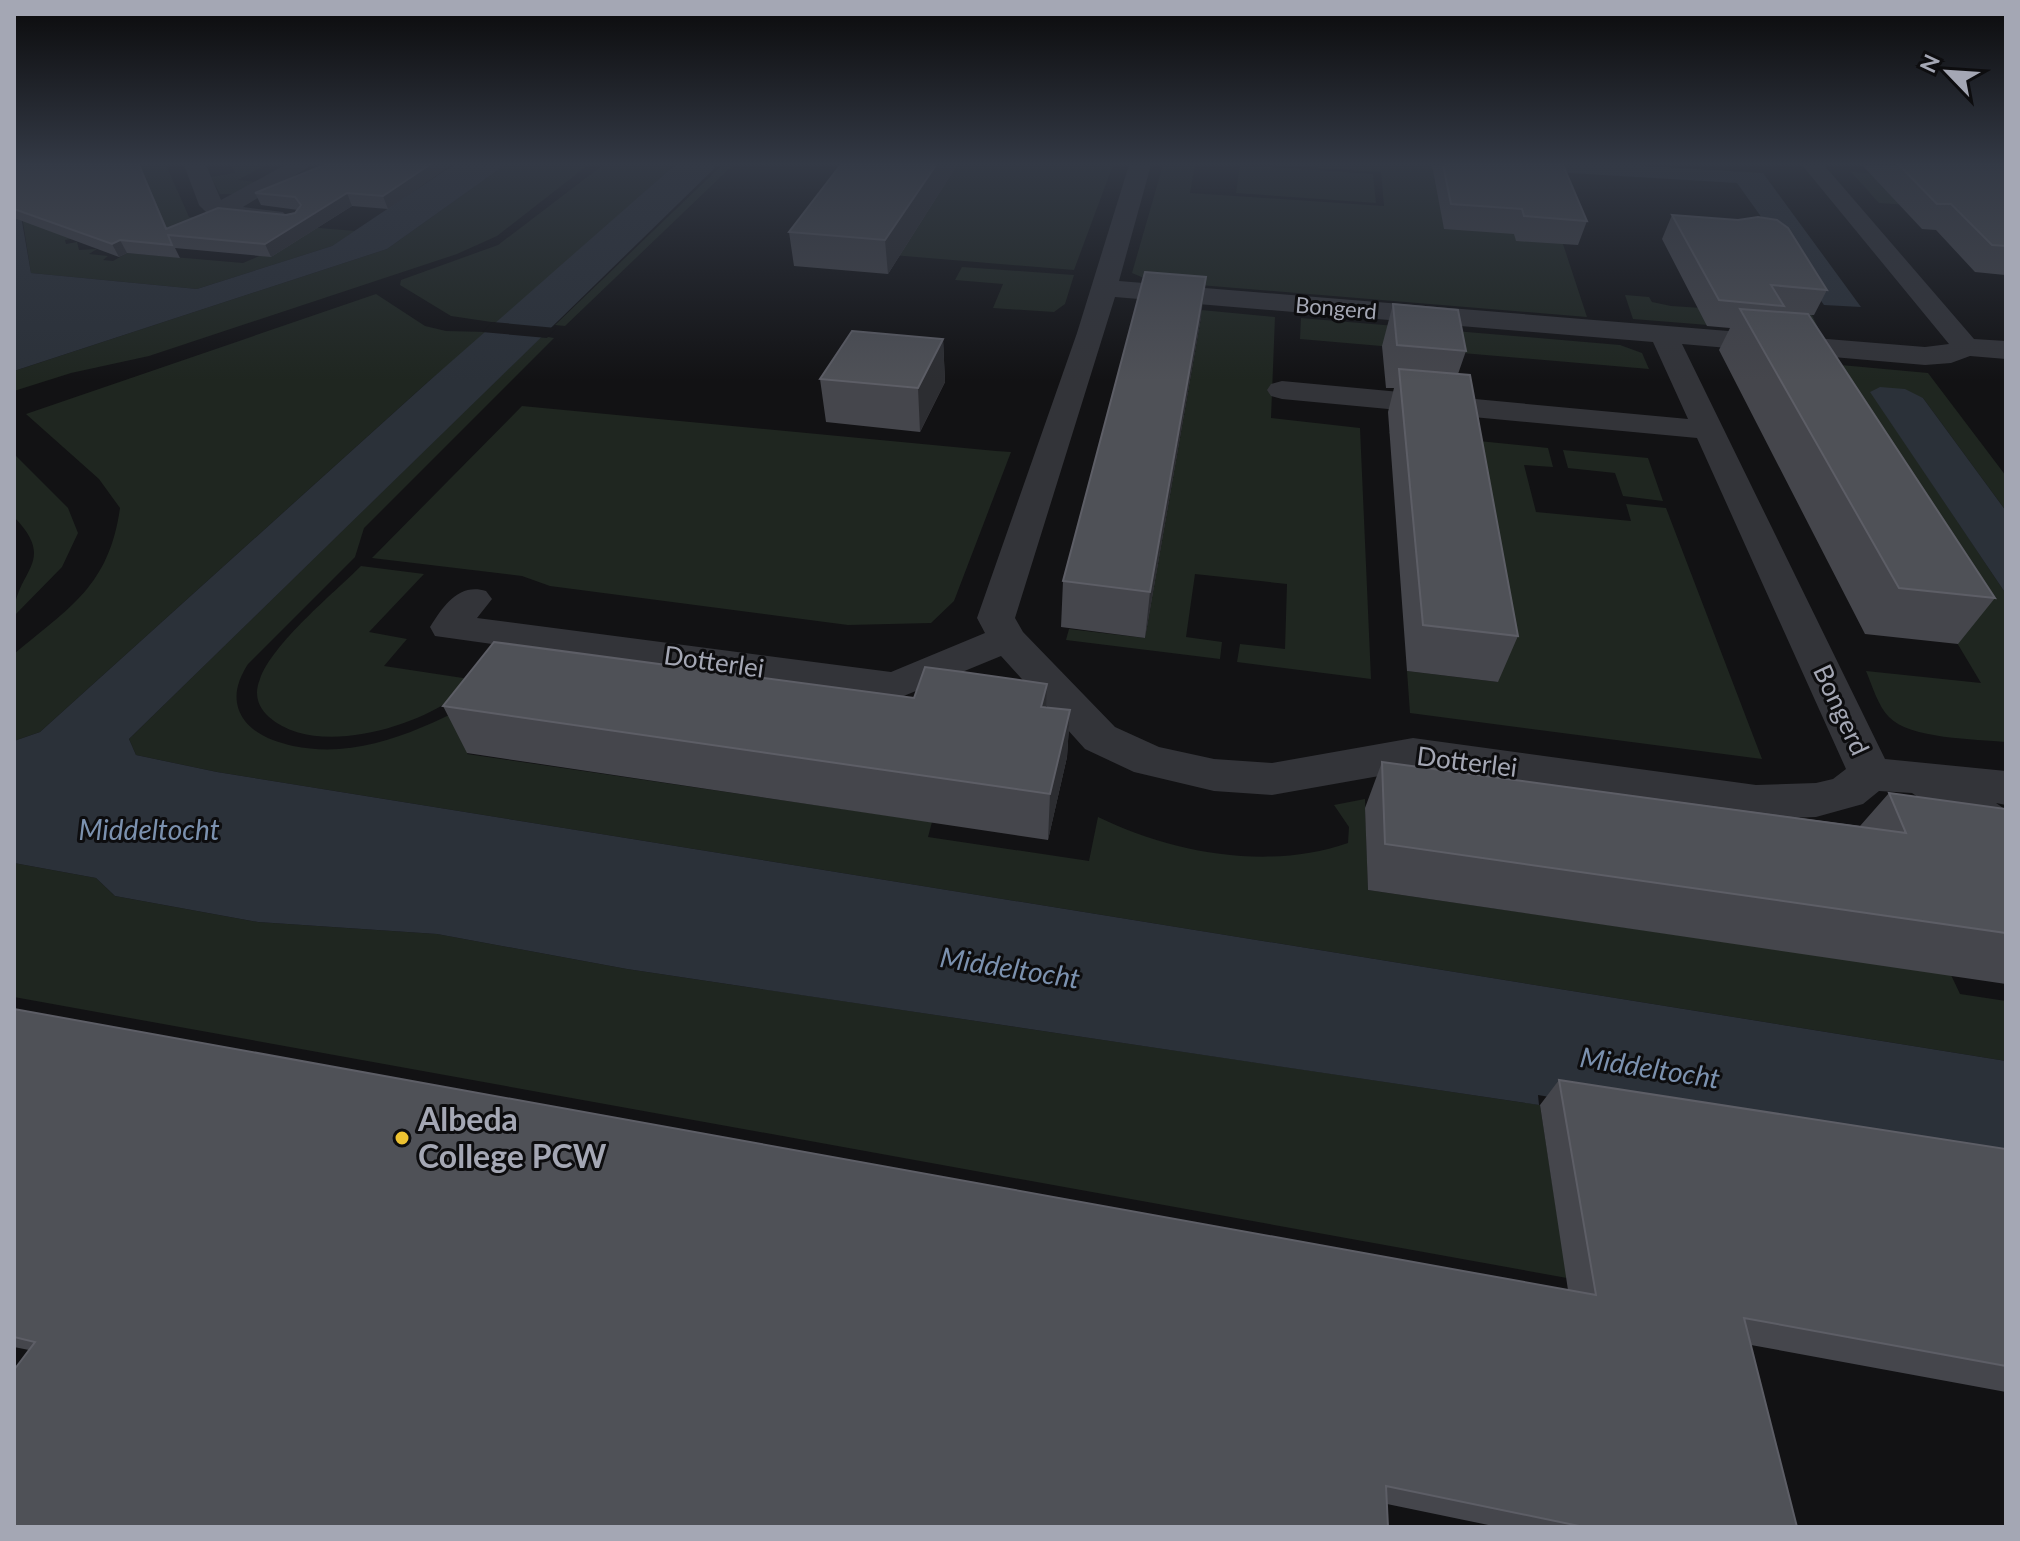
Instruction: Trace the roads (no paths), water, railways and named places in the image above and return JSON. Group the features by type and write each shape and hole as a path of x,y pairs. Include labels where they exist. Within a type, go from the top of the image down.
{"street":[{"path":"1007,639 996,618 1119,237"},
{"path":"1873,237 1966,347"},
{"name":"Bongerd","path":"1104,288 1925,356 1951,354 1966,347 2006,350"},
{"name":"Bongerd","path":"1664,335 1870,774"},
{"path":"1282,390 1709,430"},
{"name":"Dotterlei","path":"473,599 449,627 894,686 1007,639 1100,738 1149,761 1214,775 1272,779 1413,754 1756,802 1816,800 1847,792 1870,774"},
{"path":"1870,774 2006,788"},
{"path":"1921,777 2006,833"}],"water":[{"path":"14,237 25,237 31,273 197,289 332,246 346,237 404,237 387,249 14,371"},
{"name":"Middeltocht","path":"593,237 644,237 129,739 136,755 217,772 2006,1061 2006,1175 1538,1095 1539,1105 627,969 437,934 258,922 115,896 96,878 14,863 14,741 40,732"},
{"path":"1775,237 1810,237 1861,307 1824,305"},
{"path":"1880,387 1905,389 1923,398 2006,511 2006,594 1870,392"}],"place":[{"name":"Albeda College PCW","path":"402,1138"}]}
